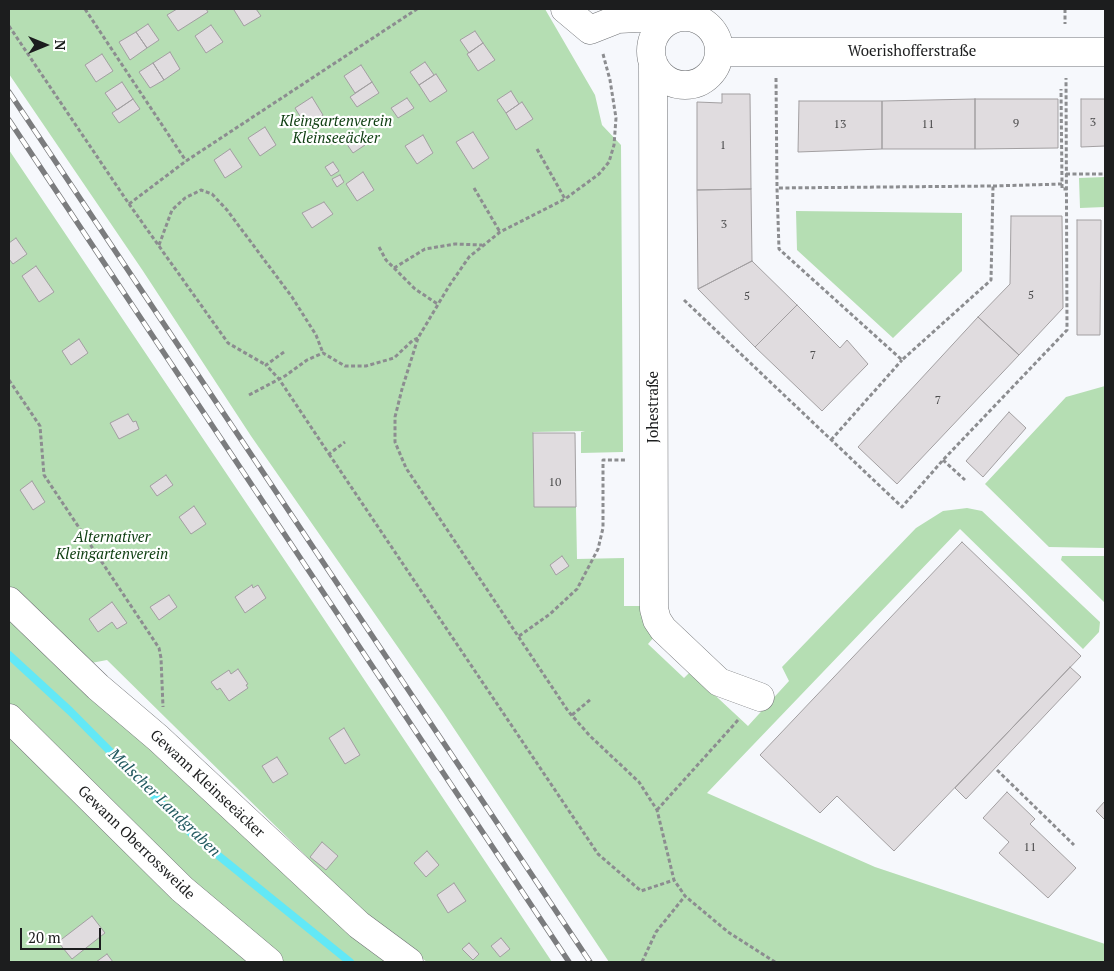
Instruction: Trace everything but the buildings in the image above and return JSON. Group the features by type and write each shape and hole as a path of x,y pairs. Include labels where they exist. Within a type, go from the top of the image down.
{"street":[{"path":"565,9 590,30 618,19 676,16 698,18 708,25 717,36 720,52 716,68 708,77 692,88 674,83 660,74 652,62 652,40 658,30 676,16"},
{"name":"Woerishofferstraße","path":"720,52 1105,52"},
{"name":"Johestraße","path":"652,62 654,608 657,620 663,629 719,682 760,697"},
{"name":"Gewann Kleinseeäcker","path":"9,601 98,687 158,738 359,925 409,962"},
{"name":"Gewann Oberrossweide","path":"9,718 182,889 269,962"}],"path":[{"path":"85,9 186,161"},
{"path":"129,204 186,161 417,9"},
{"path":"684,300 902,507 943,460 1068,330 1065,9"},
{"path":"9,26 129,204 228,343 266,364 279,379 598,854 641,891 674,880"},
{"path":"776,52 779,249 902,360"},
{"path":"610,80 616,118 614,145 609,162 599,174 565,199 500,232 469,257 418,338 400,398 396,417 396,442 406,468 572,715 590,736 638,782 657,810 674,880 686,896 728,932 776,962"},
{"path":"1061,89 1062,189 1066,189"},
{"path":"537,149 565,199"},
{"path":"1066,174 1105,174"},
{"path":"778,188 1062,184"},
{"path":"831,440 902,360 991,280 993,186"},
{"path":"474,188 500,232"},
{"path":"159,245 172,210 185,198 201,190 212,194 227,210 292,297 316,336 323,353 344,366 366,366 394,358 413,340 418,338"},
{"path":"394,268 425,249 454,244 483,245"},
{"path":"379,247 386,260 394,268 415,288 439,305"},
{"path":"266,364 284,352"},
{"path":"249,395 284,376 307,360 323,353"},
{"path":"9,380 40,426 44,475 159,648 163,715"},
{"path":"329,454 344,442"},
{"path":"519,636 564,602 577,589 588,570 603,528 603,460"},
{"path":"943,460 965,480"},
{"path":"657,810 760,697"},
{"path":"572,715 591,699"},
{"path":"997,770 1074,844"},
{"path":"642,962 656,932 686,896"}],"green space":[{"name":"Kleingartenverein Kleinseeäcker","path":"9,9 545,9 595,95 602,125 621,145 623,452 581,453 581,432 585,431 533,432 534,507 576,507 577,559 624,558 624,606 644,606 654,637 648,644 684,678 690,672 748,726 789,681 782,667 916,528 943,511 967,508 982,511 1100,622 1099,632 1083,649 960,529 707,793 875,867 1105,944 1105,962 609,962 443,712 251,436 143,271 9,74"},
{"name":"Alternativer Kleingartenverein","path":"9,150 552,962 427,962 366,915 107,660 86,664 9,591"},
{"path":"1105,177 1105,207 1080,208 1079,178"},
{"path":"796,211 962,213 962,271 893,338 797,250"},
{"path":"1105,386 1105,548 1049,547 985,484 1066,397"},
{"path":"1062,556 1105,556 1105,603 1061,560"},
{"path":"9,611 395,962 284,962 255,941 9,707"},
{"path":"9,735 255,962 9,962"}],"waterway":[{"name":"Malscher Landgraben","path":"9,655 70,711 193,835 350,962"}],"railway":[{"path":"9,92 590,962"},
{"path":"9,120 569,962"}]}
